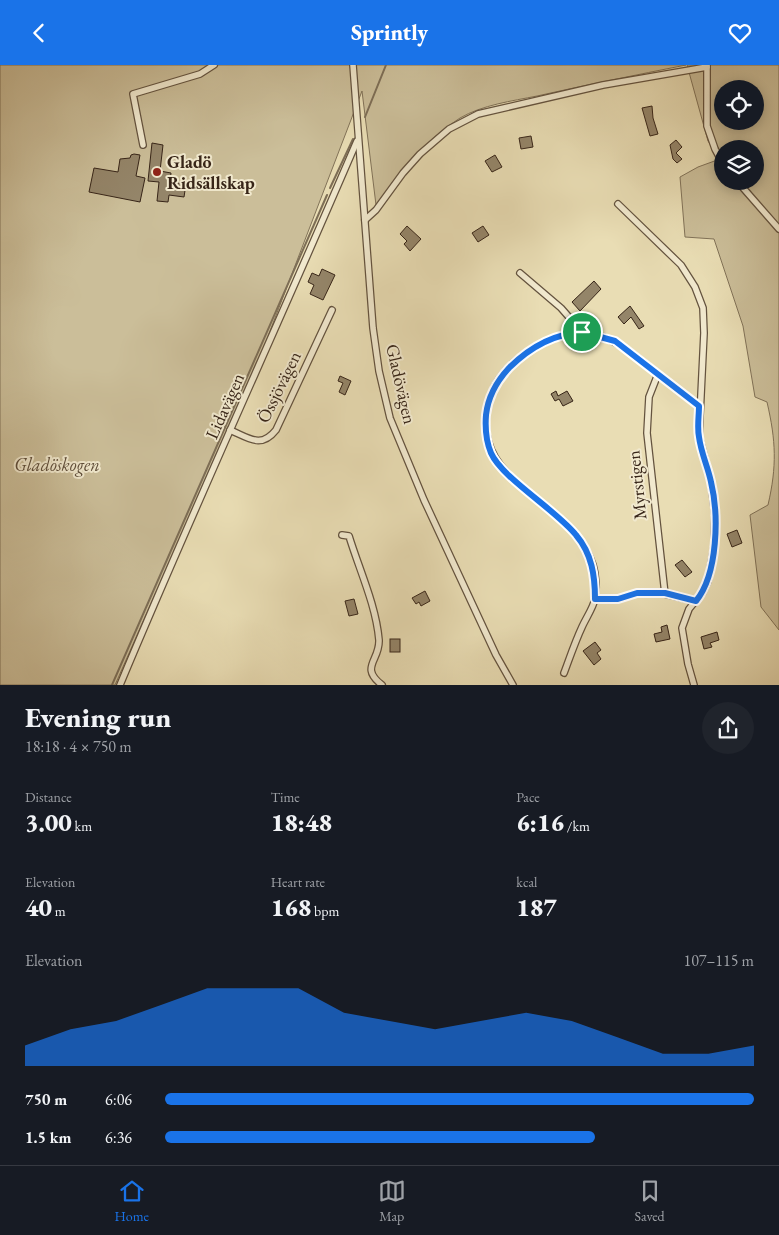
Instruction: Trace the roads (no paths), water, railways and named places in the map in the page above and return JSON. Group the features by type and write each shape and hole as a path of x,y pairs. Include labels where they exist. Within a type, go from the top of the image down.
{"street":[{"path":"143,145 133,94 200,74 214,65"},
{"name":"Gladövägen","path":"353,65 373,328 379,371 390,417 428,509 496,655 513,685"},
{"path":"365,219 376,210 402,173 420,154 449,129 478,114 603,85 707,66 707,126 714,143"},
{"name":"Lidavägen","path":"120,685 195,507 358,139"},
{"path":"745,190 779,229"},
{"path":"618,204 680,265 695,287 703,308 704,333 699,436 711,482 715,515 714,547 708,581 703,592 689,609 682,628 688,664 694,685"},
{"path":"520,273 562,308 582,332"},
{"name":"Össjövägen","path":"230,430 253,441 269,439 276,430 332,310"},
{"path":"564,673 574,644 595,599 593,565 577,536 549,508 503,469 491,453 486,433 487,407 492,390 501,377 520,357 542,343 568,333 582,332 615,341 699,406"},
{"name":"Myrstigen","path":"658,374 648,397 646,433 665,593"},
{"path":"342,535 349,535 376,621 379,643 371,667 371,674 382,685"},
{"path":"595,599 618,599 637,593 665,593 696,601"}],"waterway":[{"path":"365,117 386,65"},
{"path":"330,188 353,139"},
{"path":"112,685 327,195"}],"place":[{"name":"Gladö Ridsällskap","path":"157,172"}],"park label":[{"name":"Gladöskogen","path":"57,465"}]}
